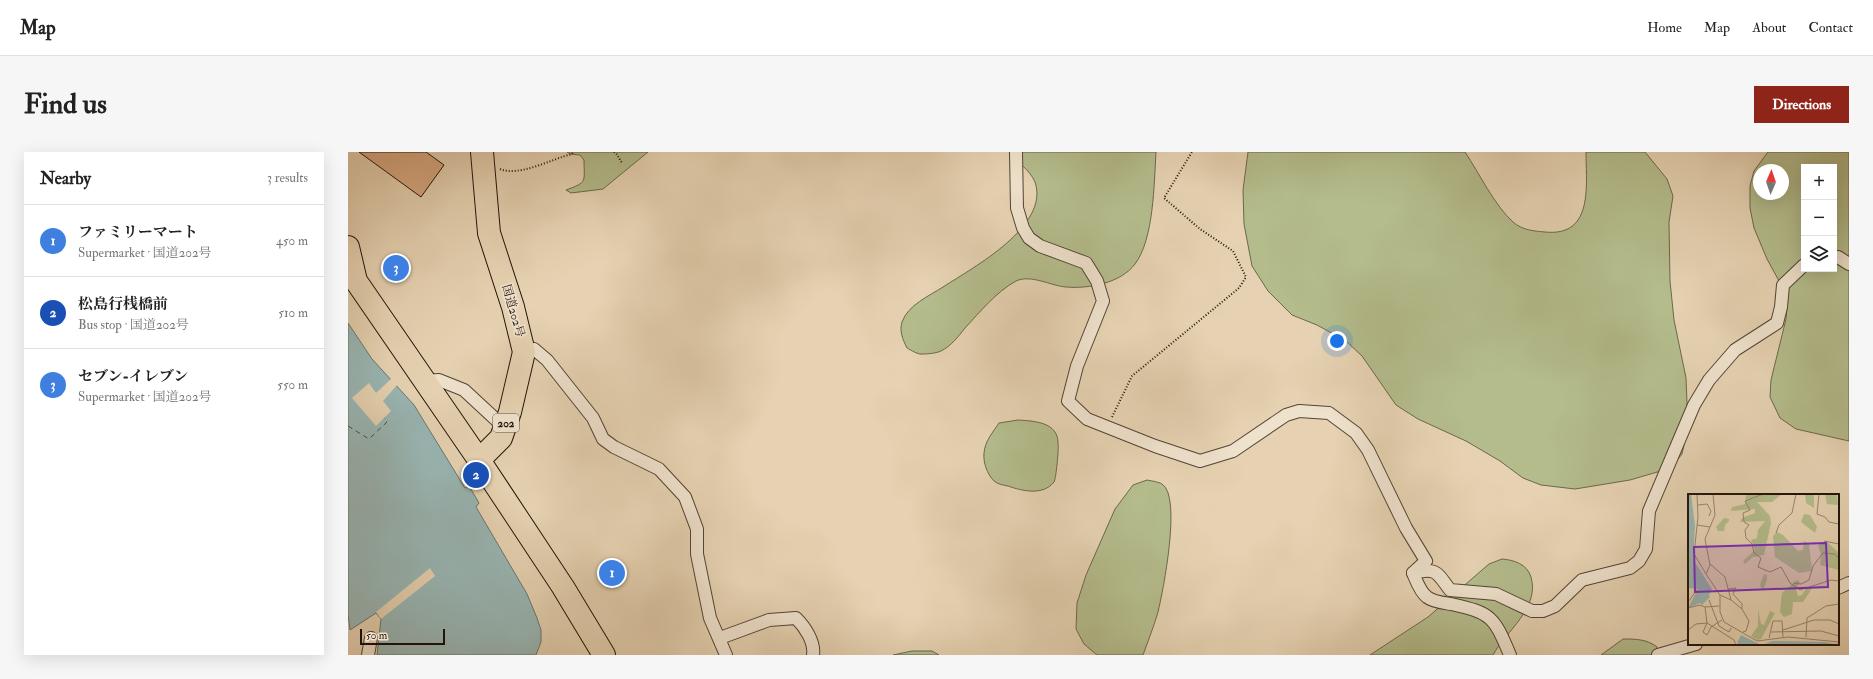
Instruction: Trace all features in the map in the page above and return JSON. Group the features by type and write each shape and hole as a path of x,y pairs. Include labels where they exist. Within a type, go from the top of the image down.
{"highway":[{"name":"国道202号","path":"479,460 501,438 505,428 524,352 513,307 489,233 488,159"},
{"path":"348,247 356,282 479,460 563,587 604,655"}],"street":[{"path":"1016,152 1017,208 1023,228 1029,238 1040,246 1086,263 1097,281 1103,301 1077,366 1068,401 1087,419 1155,446 1200,461 1233,451 1286,415 1299,411 1329,413 1356,433 1368,450 1406,528 1426,561 1413,573"},
{"path":"1837,257 1849,264"},
{"path":"1413,573 1428,570 1438,574 1450,590 1496,594 1532,610 1543,611 1555,606 1582,580 1630,568 1639,561 1646,549 1649,512 1694,405 1709,380 1735,350 1777,323 1781,307 1783,285 1801,268"},
{"path":"524,352 534,349 547,360 593,418 603,438 614,447 648,462 659,469 685,497 698,528 697,554 710,618 720,638 726,655"},
{"path":"424,381 439,380 464,390 505,428"},
{"path":"1413,573 1427,597 1438,602 1476,609 1488,616 1498,627 1510,655"},
{"path":"1839,588 1849,583"},
{"path":"720,638 769,620 796,618 804,627 814,649 813,655"},
{"path":"368,655 371,638"},
{"path":"1658,655 1693,645"}],"path":[{"path":"488,159 502,170 519,170 572,154 573,152"},
{"path":"614,152 616,152 622,163"},
{"path":"1108,427 1132,376 1239,288 1246,277 1233,251 1200,229 1164,198 1192,152"}],"green space":[{"path":"567,152 648,152 603,189 571,193 566,190 578,185 583,180 584,160 580,155 570,154"},
{"path":"1009,152 1156,152 1152,210 1146,240 1141,253 1135,264 1122,276 1094,286 1066,287 1028,279 1016,281 995,296 948,347 939,352 930,354 915,352 907,348 901,332 902,322 909,311 920,302 990,257 1021,229 1031,214 1037,198 1035,182 1027,170"},
{"path":"1248,152 1465,152 1500,207 1516,225 1532,231 1545,232 1561,231 1572,226 1580,218 1586,193 1586,152 1645,152 1667,179 1673,196 1669,222 1670,281 1674,320 1686,378 1688,427 1682,454 1671,468 1630,480 1575,489 1541,485 1523,478 1500,461 1466,441 1418,419 1396,405 1362,356 1346,341 1317,325 1292,315 1268,291 1252,266 1244,224 1243,190"},
{"path":"1768,152 1849,152 1849,441 1796,429 1780,418 1770,397 1771,380 1786,319 1787,307 1785,292 1767,259 1754,228 1750,208 1750,186 1753,175 1753,200 1789,200 1789,164 1759,164"},
{"path":"1018,420 1044,424 1050,427 1057,436 1058,451 1055,480 1049,486 1038,491 1026,491 998,484 989,475 986,468 984,460 985,449 992,433 999,423"},
{"path":"1147,480 1162,484 1168,492 1171,506 1171,524 1167,565 1158,612 1143,655 1097,655 1084,644 1076,629 1077,603 1086,575 1115,509 1133,485"},
{"path":"1502,559 1511,560 1520,564 1529,573 1532,588 1531,599 1520,619 1493,655 1370,655 1428,617 1489,564"},
{"path":"1623,639 1636,639 1649,642 1657,647 1657,655 1601,655"},
{"path":"912,651 932,651 939,655 893,655"}],"water":[{"path":"348,323 372,359 414,405 465,488 469,486 479,503 476,507 527,594 537,618 541,630 541,642 536,655 377,655 381,619 376,613 350,630 348,614"}],"pier":[{"path":"392,378 398,384 383,401 391,411 376,426 352,398 369,383 376,393"},
{"path":"430,568 435,576 381,619 376,612"}],"building":[{"path":"359,152 426,152 444,165 421,197"}],"ferry route":[{"path":"348,426 369,439 387,422 384,418"}],"place":[{"name":"セブン-イレブン","path":"396,268"},
{"name":"松島行桟橋前","path":"476,475"},
{"name":"ファミリーマート","path":"612,573"}]}
